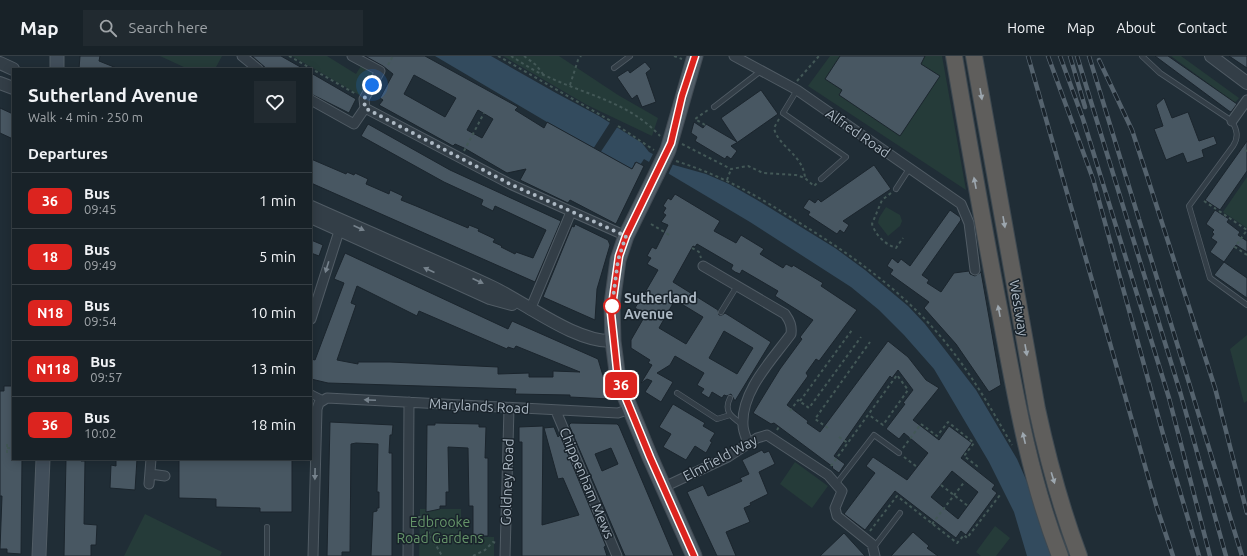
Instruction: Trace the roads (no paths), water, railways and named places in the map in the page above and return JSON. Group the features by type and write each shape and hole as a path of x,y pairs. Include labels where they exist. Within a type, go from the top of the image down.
{"highway":[{"name":"Westway","path":"954,56 974,175 1019,419 1048,527 1060,556"},
{"name":"Westway","path":"974,56 1037,409 1049,464 1066,521 1079,556"}],"main road":[{"path":"57,56 57,68"},
{"path":"694,56 668,149 626,236 618,260 611,313 618,379 694,556"},
{"path":"40,556 43,460"}],"street":[{"path":"242,56 257,68"},
{"path":"312,101 354,124 380,71 352,56"},
{"name":"Alfred Road","path":"734,56 762,70 793,89 961,204 968,223 975,270"},
{"path":"1211,56 1247,83"},
{"path":"0,63 12,69"},
{"path":"0,83 12,88"},
{"path":"1232,121 1247,100"},
{"path":"365,104 459,159 571,212 626,236"},
{"path":"312,208 341,225 490,298 530,310 587,337 603,342 613,341"},
{"path":"530,310 571,212"},
{"path":"312,217 341,225"},
{"path":"312,316 341,225"},
{"path":"704,266 785,314 790,320 792,328 791,334 755,384 746,404 743,426 748,443"},
{"name":"Marylands Road","path":"312,394 325,399 409,402 556,411 618,413 630,409"},
{"path":"313,556 317,409 325,399"},
{"path":"408,556 409,402"},
{"name":"Goldney Road","path":"505,556 509,408"},
{"name":"Chippenham Mews","path":"556,411 617,556"},
{"name":"Elmfield Way","path":"664,487 728,457 748,443 767,435 825,474 837,484"},
{"path":"149,484 151,460"},
{"path":"150,474 165,476"},
{"path":"837,484 842,490 835,508 837,516 864,538 875,552"}],"lane":[{"path":"614,68 630,56"},
{"path":"1142,56 1160,72 1232,121 1236,128 1237,135 1235,143 1190,206 1210,278 1247,305"},
{"path":"714,107 762,70"},
{"path":"793,89 783,112 846,157 821,179"},
{"path":"896,189 909,169"},
{"path":"721,312 738,285"},
{"path":"677,394 717,419 730,415"},
{"path":"730,398 726,408 730,415 743,426"},
{"path":"837,484 874,435 899,453"},
{"path":"875,552 900,513"},
{"path":"267,527 267,556"}],"water":[{"path":"435,56 491,56 599,116 642,143 649,152 674,165 706,174 729,184 757,200 835,248 865,270 908,306 925,324 976,390 1017,459 1031,491 1052,556 1027,556 1014,512 989,462 934,369 904,335 879,310 851,287 750,222 644,159 640,165 635,162 632,169 547,122"}],"railway":[{"path":"1028,56 1157,508 1173,556"},
{"path":"1048,56 1093,179 1163,434 1199,556"},
{"path":"1060,56 1083,119 1169,398 1210,556"},
{"path":"1070,56 1085,107"},
{"path":"1077,56 1181,395 1226,556"},
{"path":"1089,56 1242,556"},
{"path":"1099,60 1132,130 1215,388 1247,513"}],"place":[{"name":"Sutherland Avenue","path":"612,306"}],"park label":[{"name":"Edbrooke Road Gardens","path":"440,530"}]}
